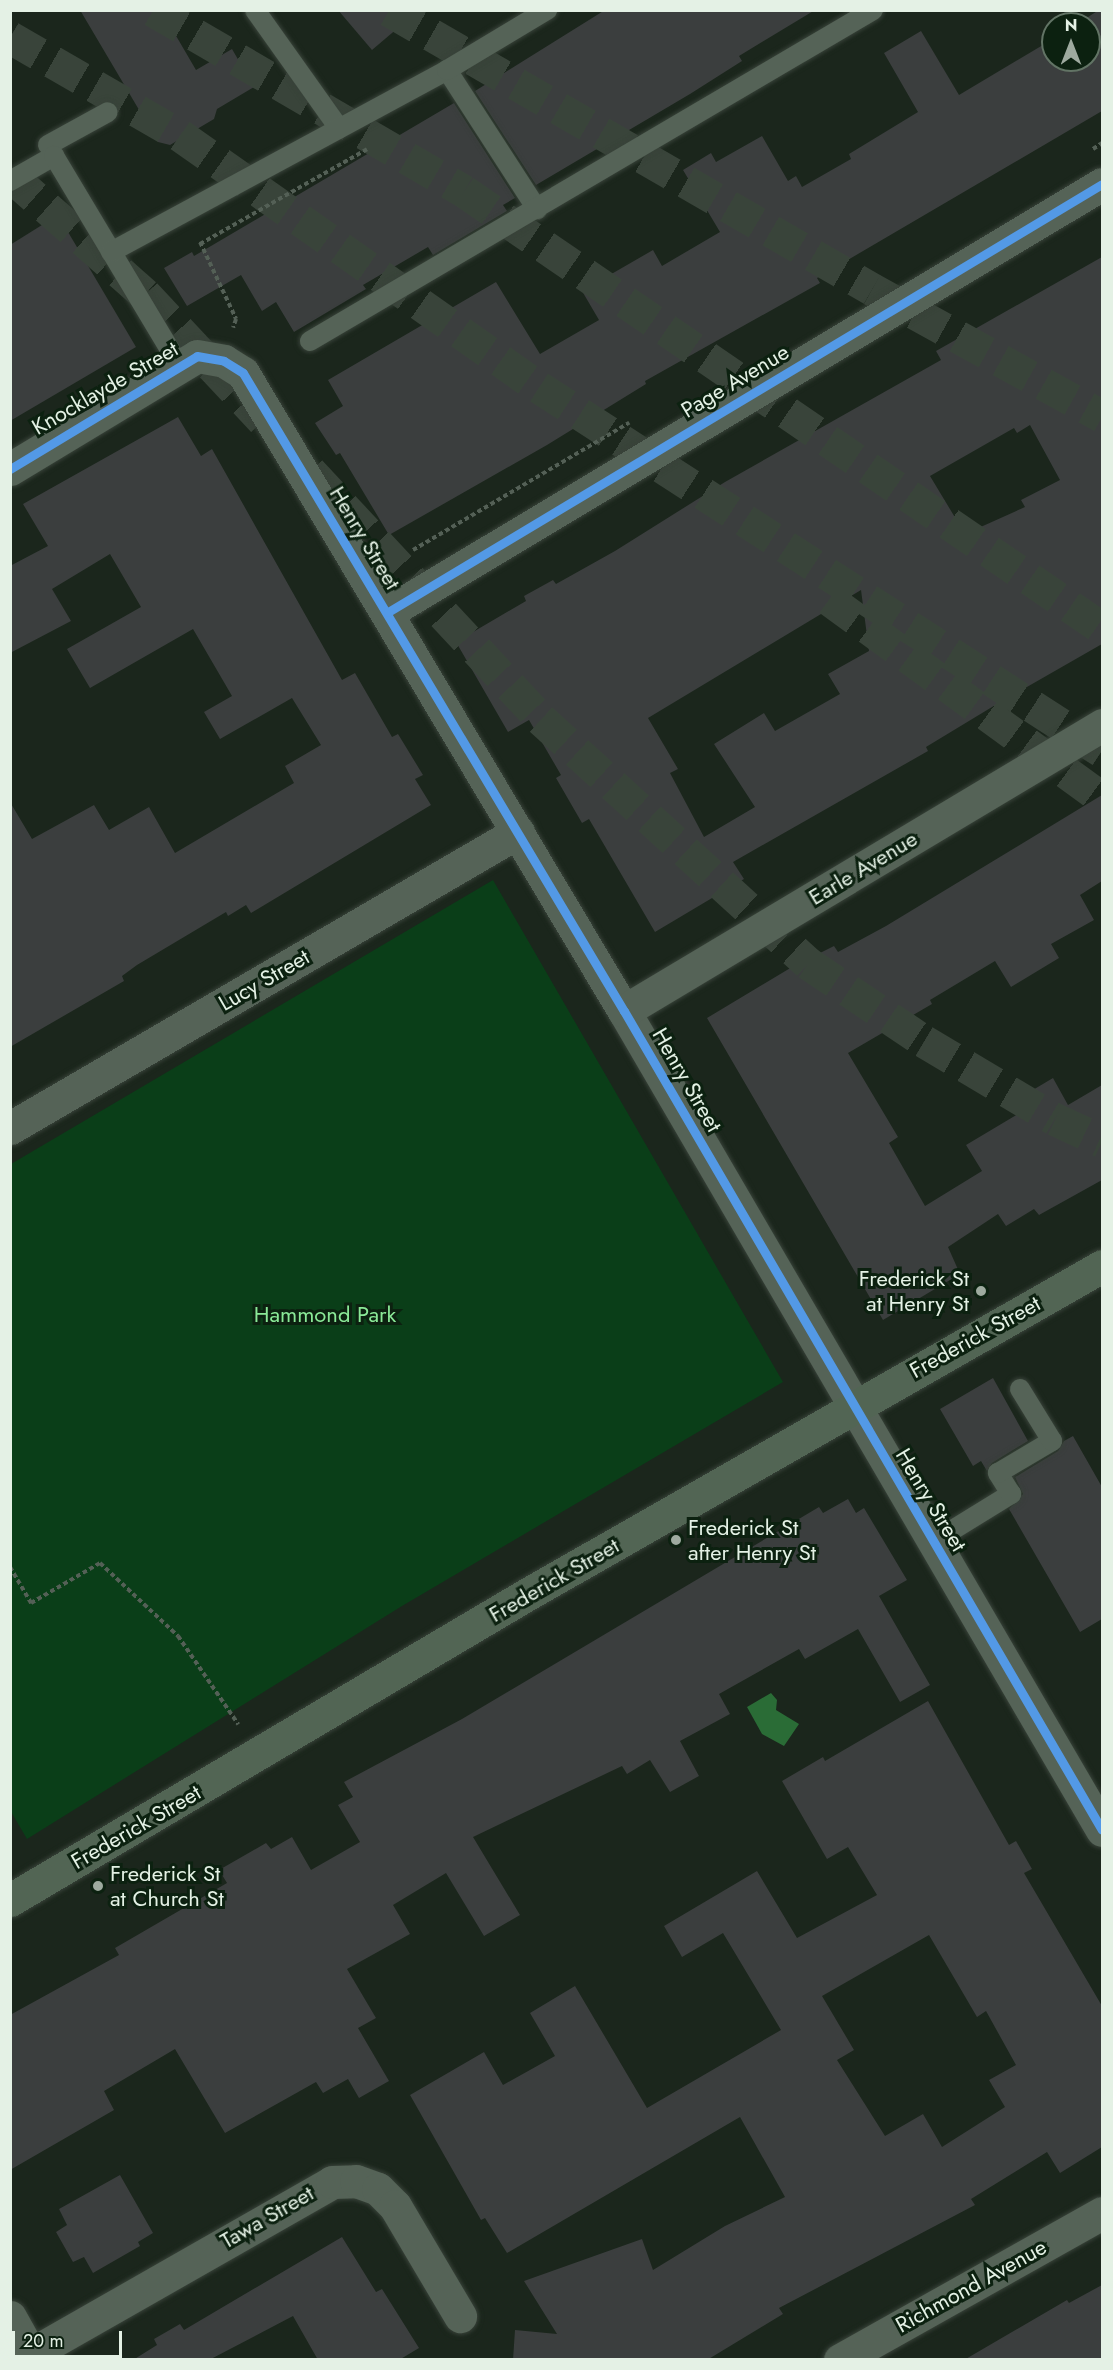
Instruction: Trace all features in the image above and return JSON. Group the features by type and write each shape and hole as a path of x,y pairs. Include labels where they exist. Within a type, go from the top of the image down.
{"main road":[{"name":"Frederick Street","path":"10,1900 852,1406 1102,1266"}],"street":[{"name":"Page Avenue","path":"387,612 1102,184"},
{"name":"Knocklayde Street","path":"10,469 197,356 224,361"},
{"name":"Henry Street","path":"224,361 243,373 387,612 624,1011 852,1406 1102,1830"},
{"name":"Earle Avenue","path":"624,1011 1102,724"},
{"name":"Lucy Street","path":"10,1128 518,832"},
{"name":"Tawa Street","path":"32,2357 332,2182 356,2181 378,2189 395,2206 460,2316"},
{"name":"Richmond Avenue","path":"840,2360 1102,2213"},
{"path":"10,2317 32,2357"}],"lane":[{"path":"255,10 339,128"},
{"path":"111,252 447,70 523,17 547,10"},
{"path":"310,340 873,10"},
{"path":"447,70 537,209"},
{"path":"48,145 108,112"},
{"path":"10,181 54,156 180,365"},
{"path":"933,1542 1011,1494 998,1473 1052,1441 1020,1389"}],"path":[{"path":"200,244 372,146"},
{"path":"186,211 236,319 224,361"},
{"path":"10,1567 31,1603 100,1563 178,1636 238,1724"}],"green space":[{"name":"Hammond Park","path":"493,880 783,1382 402,1606 27,1839 10,1810 11,1164"}],"shaded area":[{"path":"771,1693 777,1700 776,1710 799,1724 784,1746 762,1734 747,1707"}],"building":[{"path":"80,10 161,10 196,70 232,49 254,87 217,109 214,119 170,145 158,142"},
{"path":"338,10 419,10 372,50"},
{"path":"605,10 815,10 739,56 742,61 690,94 536,185 475,91"},
{"path":"1102,10 1102,111 817,278 820,283 645,381 646,384 547,445 389,535 340,453 336,455 315,423 343,406 328,380 496,282 540,354 599,320 582,291 653,250 662,266 720,232 683,170 711,153 716,162 762,136 788,181 796,176 802,187 851,159 849,154 918,112 884,53 921,31 959,95 1041,46 1041,72 1101,72 1101,12 1096,12"},
{"path":"454,103 515,198 503,205 507,211 433,255 428,247 363,285 366,289 294,332 276,302 262,311 241,275 187,306 164,268 192,252 194,256"},
{"path":"58,215 136,347 10,421 10,245"},
{"path":"1102,257 1102,644 926,747 928,751 733,862 744,879 655,932 589,819 582,823 556,778 561,775 529,720 508,732 456,642 526,601 524,596 553,580 556,584 615,551 725,482 941,360 936,351","holes":["1030,425 1060,480 1021,500 1025,507 965,534 930,476 1014,428 1017,433","861,590 869,651 828,674 840,694 775,731 764,713 714,744 755,807 704,837 670,773 678,769 648,718"]},
{"path":"178,417 201,456 212,449 342,680 355,673 392,737 398,734 423,775 415,779 431,805 251,913 246,905 228,916 226,912 137,965 122,976 124,981 10,1047 10,802 32,839 94,805 109,830 149,807 175,853 294,783 285,766 321,745 292,698 220,739 204,712 232,696 193,629 90,688 67,649 141,607 110,554 52,589 71,621 10,653 10,566 48,546 23,504"},
{"path":"1102,795 1102,881 1080,895 1094,920 1051,944 1059,958 1011,987 995,961 930,1000 932,1004 848,1053 898,1137 889,1143 925,1206 982,1171 966,1145 1018,1114 1011,1103 1053,1078 1068,1105 1102,1085 1102,1180 1039,1215 1034,1209 1006,1226 998,1214 948,1247 960,1274 883,1320 707,1018 792,967 834,946 838,952 886,926"},
{"path":"993,1378 1028,1441 992,1463 987,1471 981,1461 973,1466 940,1409"},
{"path":"1073,1436 1102,1487 1102,1619 1080,1632 1009,1509 1023,1494 1015,1477 1058,1451 1064,1441"},
{"path":"848,1499 856,1513 864,1508 907,1580 879,1596 930,1685 900,1702 858,1629 805,1659 799,1649 719,1694 730,1714 680,1741 699,1776 670,1792 650,1760 627,1774 622,1766 473,1837 520,1915 484,1936 446,1873 393,1905 410,1934 347,1969 376,2018 358,2028 389,2081 359,2098 348,2079 323,2093 316,2082 225,2133 175,2049 104,2091 114,2110 10,2170 10,2015 119,1955 115,1948 227,1883 219,1870 266,1843 271,1849 292,1837 311,1870 360,1842 338,1805 353,1797 344,1782 462,1719 819,1507 823,1513"},
{"path":"928,1701 1009,1845 1016,1841 1032,1869 1024,1873 1102,2006 1102,2147 1060,2173 1047,2152 971,2199 975,2205 779,2308 783,2314 707,2360 513,2360 515,2330 557,2334 524,2281 642,2239 653,2270 725,2226 785,2197 740,2117 507,2253 485,2218 481,2220 410,2095 484,2052 503,2085 555,2056 530,2013 575,1986 647,2108 781,2030 723,1933 682,1957 664,1926 757,1871 797,1938 877,1895 848,1847 827,1859 782,1781 823,1757 825,1761","holes":["929,1935 977,2017 986,2011 1016,2065 989,2080 1005,2107 942,2147 923,2114 885,2136 837,2060 854,2050 822,1996"]},
{"path":"120,2175 153,2233 138,2242 140,2246 93,2273 84,2257 73,2262 56,2232 67,2225 59,2209"},
{"path":"342,2237 376,2292 382,2289 419,2348 399,2360 318,2360 293,2316 209,2360 133,2360 157,2345 154,2339 180,2324 184,2330"},
{"path":"1102,2285 1102,2360 964,2360 1067,2300 1069,2303"}],"tunnel":[{"path":"153,10 464,191 1102,628"},
{"path":"389,10 872,289 1102,416"},
{"path":"10,37 180,135 539,387 1102,751"},
{"path":"10,175 145,294 263,420"},
{"path":"310,471 541,719 808,963 924,1041 1055,1119 1102,1141"},
{"path":"829,599 1102,798"}],"cycle path":[{"path":"388,612 1102,184"},
{"path":"10,469 197,356 224,361 243,373 624,1011 1102,1830"}],"place":[{"name":"Frederick St at Henry St","path":"981,1291"},
{"name":"Frederick St after Henry St","path":"676,1540"},
{"name":"Frederick St at Church St","path":"98,1886"}]}
